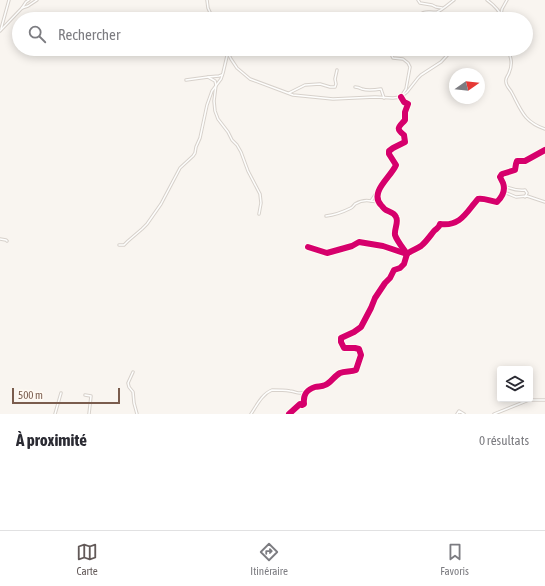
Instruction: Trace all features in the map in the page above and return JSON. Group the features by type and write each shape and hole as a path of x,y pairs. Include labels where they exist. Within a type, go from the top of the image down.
{"street":[{"path":"0,31 9,0"},
{"path":"18,12 29,0"},
{"path":"22,8 37,0"},
{"path":"207,0 210,12"},
{"path":"418,0 420,3 442,8"},
{"path":"438,12 454,0"},
{"path":"488,0 499,12"},
{"path":"501,12 507,0"},
{"path":"0,31 12,18"},
{"path":"119,245 128,241 147,224 161,204 180,168 195,153 200,138 200,132 207,105 212,91 221,79 227,56"},
{"path":"229,56 237,68 250,79 293,95 333,99 401,97 421,75 441,62 447,56"},
{"path":"392,56 393,58 403,59 410,67 406,89 401,97"},
{"path":"510,56 512,62 511,68 505,80 506,84 518,106 528,120 545,129"},
{"path":"226,62 230,59"},
{"path":"288,93 305,85 320,84 335,87 337,70"},
{"path":"186,80 218,76 223,73"},
{"path":"208,77 215,81 216,85 214,101 215,112 218,119 223,124 241,152 248,171 260,194 261,203 259,214"},
{"path":"355,87 360,87 363,89 381,89 384,98"},
{"path":"371,201 396,166 389,154 389,151 405,142 404,136 398,129 405,120 405,112 408,104 404,102 401,97"},
{"path":"251,414 260,400 269,391 292,391 301,394 325,385 342,372 356,370 361,355 360,349 344,348 341,338 361,327 372,308 375,298 394,270 400,268 404,264 407,254 421,246 434,231 440,227 440,224 445,225 456,222 465,216 478,198 496,202 500,199 504,192 504,186 500,177 502,174 515,170 517,162 525,161 545,150"},
{"path":"504,186 514,190 525,190 527,193 525,197"},
{"path":"379,191 379,202 386,210 392,212 397,219 396,236 407,254"},
{"path":"504,192 516,197 527,196 545,202"},
{"path":"326,216 339,214 355,204 366,200 379,202"},
{"path":"0,240 7,241"},
{"path":"308,247 327,252 352,246 359,242 387,247 407,254"},
{"path":"133,372 128,383 129,387 134,392 134,403 137,414"},
{"path":"289,414 298,405 304,404 304,395 308,391"},
{"path":"55,414 61,393"},
{"path":"85,396 91,396 89,414"},
{"path":"494,414 529,400 545,400"},
{"path":"457,414 459,411 464,414"}],"cycle path":[{"path":"289,414 300,404 304,404 304,398 307,391 327,384 340,373 356,370 361,355 359,349 344,348 341,338 361,327 375,298 385,283 390,278 394,270 400,268 404,264 407,254 395,235 397,219 394,214 385,210 378,200 379,190 396,165 389,154 389,151 405,142 404,135 399,128 405,120 405,112 408,104 404,102 401,97"},
{"path":"308,247 327,253 352,246 359,242 383,246 407,254 423,244 440,224 458,221 467,213 478,199 497,202 504,191 504,186 500,177 502,174 515,170 517,161 525,161 545,150"}]}
